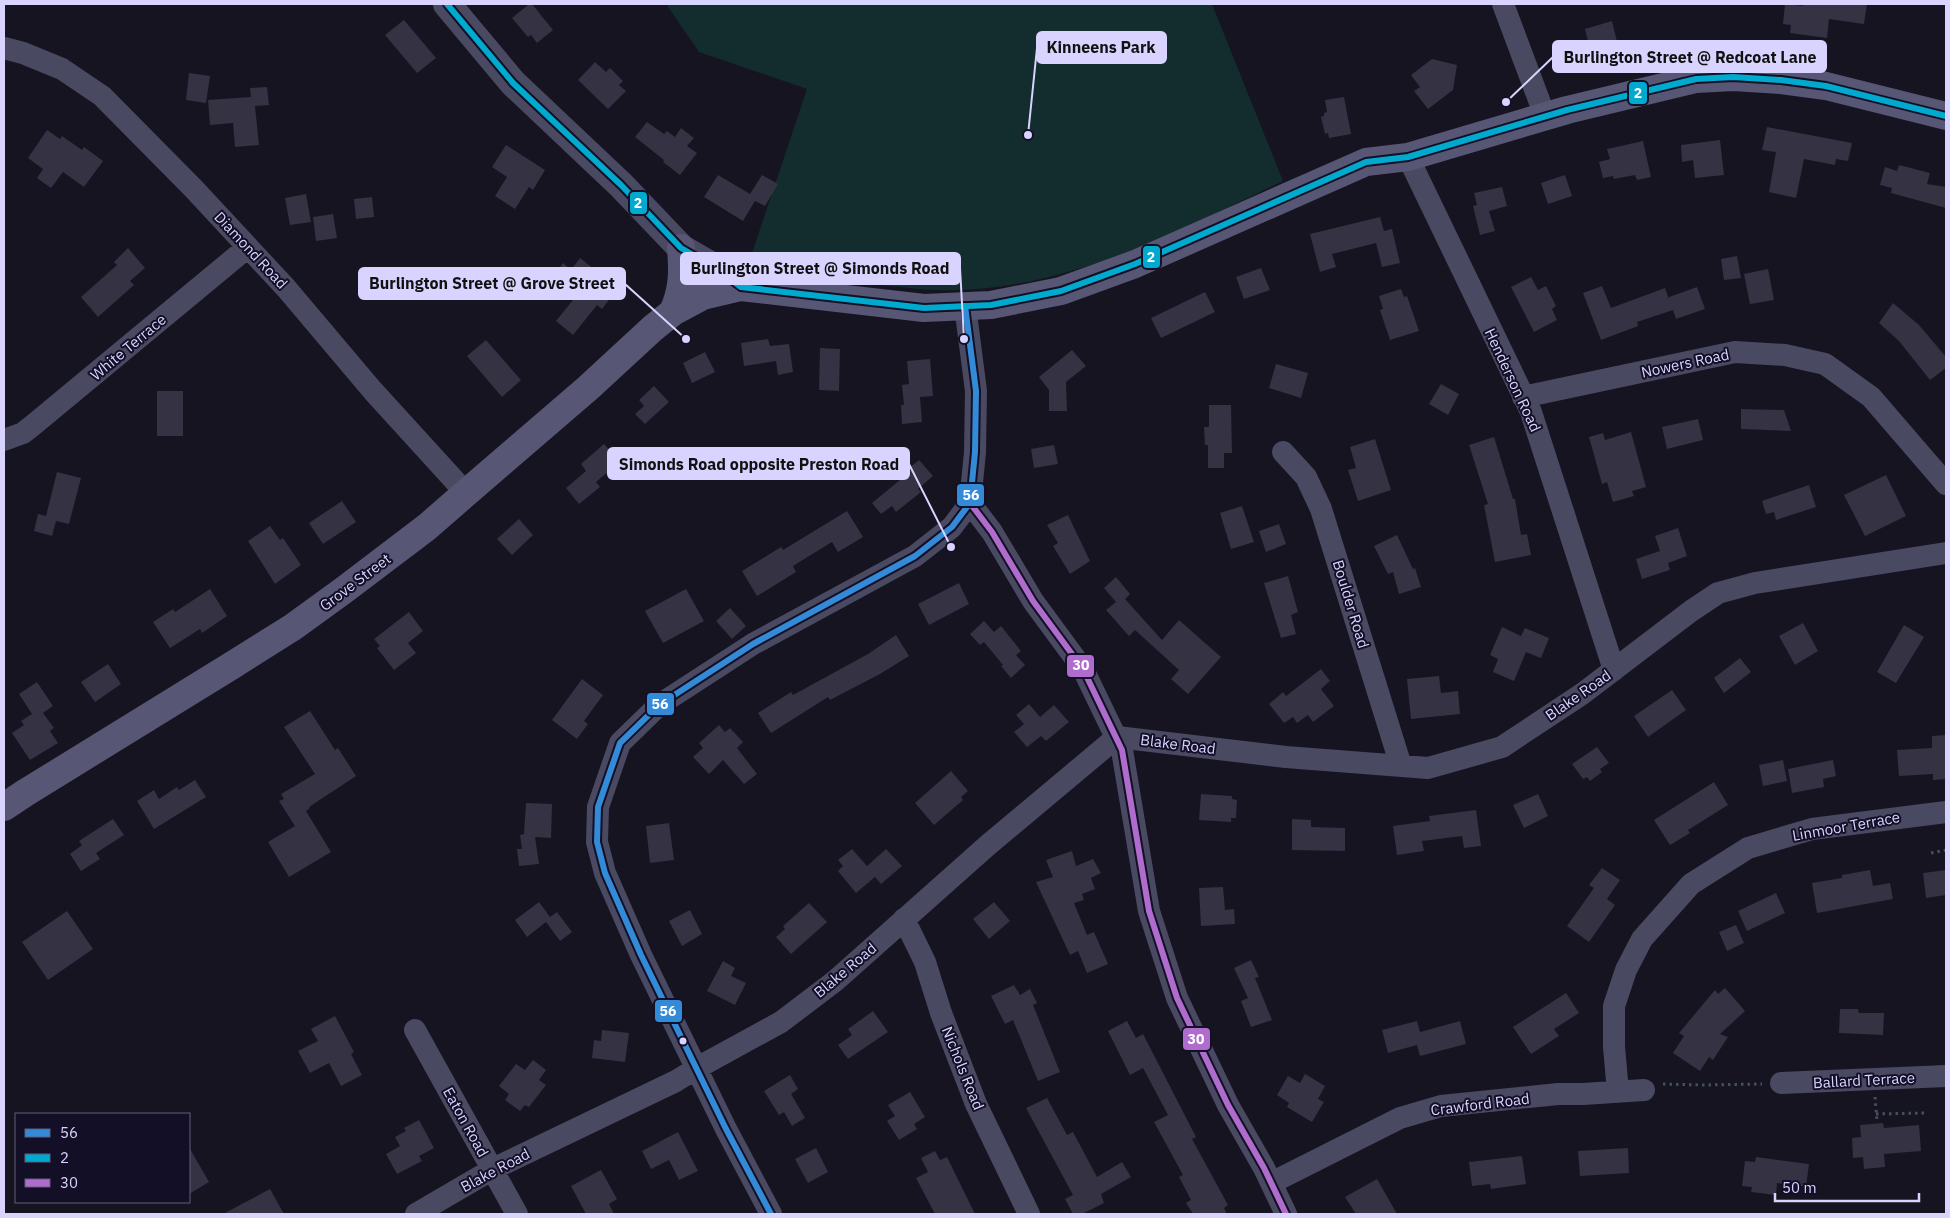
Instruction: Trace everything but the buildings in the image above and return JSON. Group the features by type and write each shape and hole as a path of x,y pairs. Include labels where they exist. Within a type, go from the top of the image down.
{"main road":[{"name":"Grove Street","path":"4,807 293,627 427,527 673,312 703,296 741,287 924,308 991,305 1061,291 1135,264 1366,162 1408,157 1545,116 1634,92 1696,79 1733,77 1781,80 1826,86 1946,116"},
{"path":"673,312 679,299 683,275 680,248"}],"street":[{"path":"447,4 513,82 621,185 680,248 717,269 741,287"},
{"path":"1503,4 1545,116"},
{"name":"Diamond Road","path":"4,48 23,53 62,69 102,96 193,188 286,288 373,391 466,493"},
{"name":"Henderson Road","path":"1408,157 1531,412 1614,670"},
{"name":"White Terrace","path":"4,440 18,435 32,426 248,247"},
{"path":"771,1214 726,1129 641,955 605,873 597,842 598,807 620,743 659,705 754,644 915,556 952,527 970,503 975,452 976,391 965,306"},
{"name":"Nowers Road","path":"1524,397 1735,352 1786,355 1825,364 1871,397 1946,484"},
{"name":"Boulder Road","path":"1283,452 1306,477 1321,509 1401,766"},
{"path":"970,503 992,532 1033,601 1083,669 1117,737 1122,750 1149,912 1176,998 1228,1105 1272,1183 1286,1214"},
{"name":"Blake Road","path":"416,1214 493,1169 676,1082 697,1068 781,1022 834,981 1117,737 1286,757 1428,768 1502,747 1614,670 1691,611 1718,593 1755,583 1946,554"},
{"name":"Linmoor Terrace","path":"1618,1092 1614,1047 1614,1006 1626,970 1642,939 1691,884 1748,848 1812,829 1946,812"},
{"name":"Nichols Road","path":"904,919 925,962 941,1013 976,1104 1017,1193 1029,1214"},
{"name":"Eaton Road","path":"415,1030 517,1214"},
{"name":"Ballard Terrace","path":"1781,1083 1946,1076"},
{"name":"Crawford Road","path":"1272,1183 1400,1118 1441,1106 1558,1094 1644,1090"}],"path":[{"path":"1931,853 1946,850"},
{"path":"1644,1090 1658,1084 1781,1083"},
{"path":"1876,1114 1927,1113"}],"green space":[{"path":"666,4 1212,4 1283,181 1200,221 1115,256 1072,271 1027,282 982,289 930,290 854,282 748,265 807,89 699,52"}],"transit line":[{"name":"2","path":"447,4 513,83 621,185 681,248 717,269 741,287 924,308 991,305 1061,291 1135,264 1366,162 1408,157 1567,110 1696,79 1733,77 1781,80 1826,86 1946,116"},
{"name":"56","path":"771,1214 726,1129 641,955 605,873 597,842 598,807 620,743 659,705 753,644 915,556 952,527 970,503 975,452 976,391 965,306"},
{"name":"30","path":"970,503 992,532 1033,601 1083,669 1122,750 1149,911 1177,998 1228,1105 1264,1168 1286,1214"}],"place":[{"name":"Burlington Street @ Redcoat Lane","path":"1506,102"},
{"name":"Kinneens Park","path":"1028,135"},
{"name":"Burlington Street @ Grove Street","path":"686,339"},
{"name":"Burlington Street @ Simonds Road","path":"964,339"},
{"name":"Simonds Road opposite Preston Road","path":"951,547"}]}
